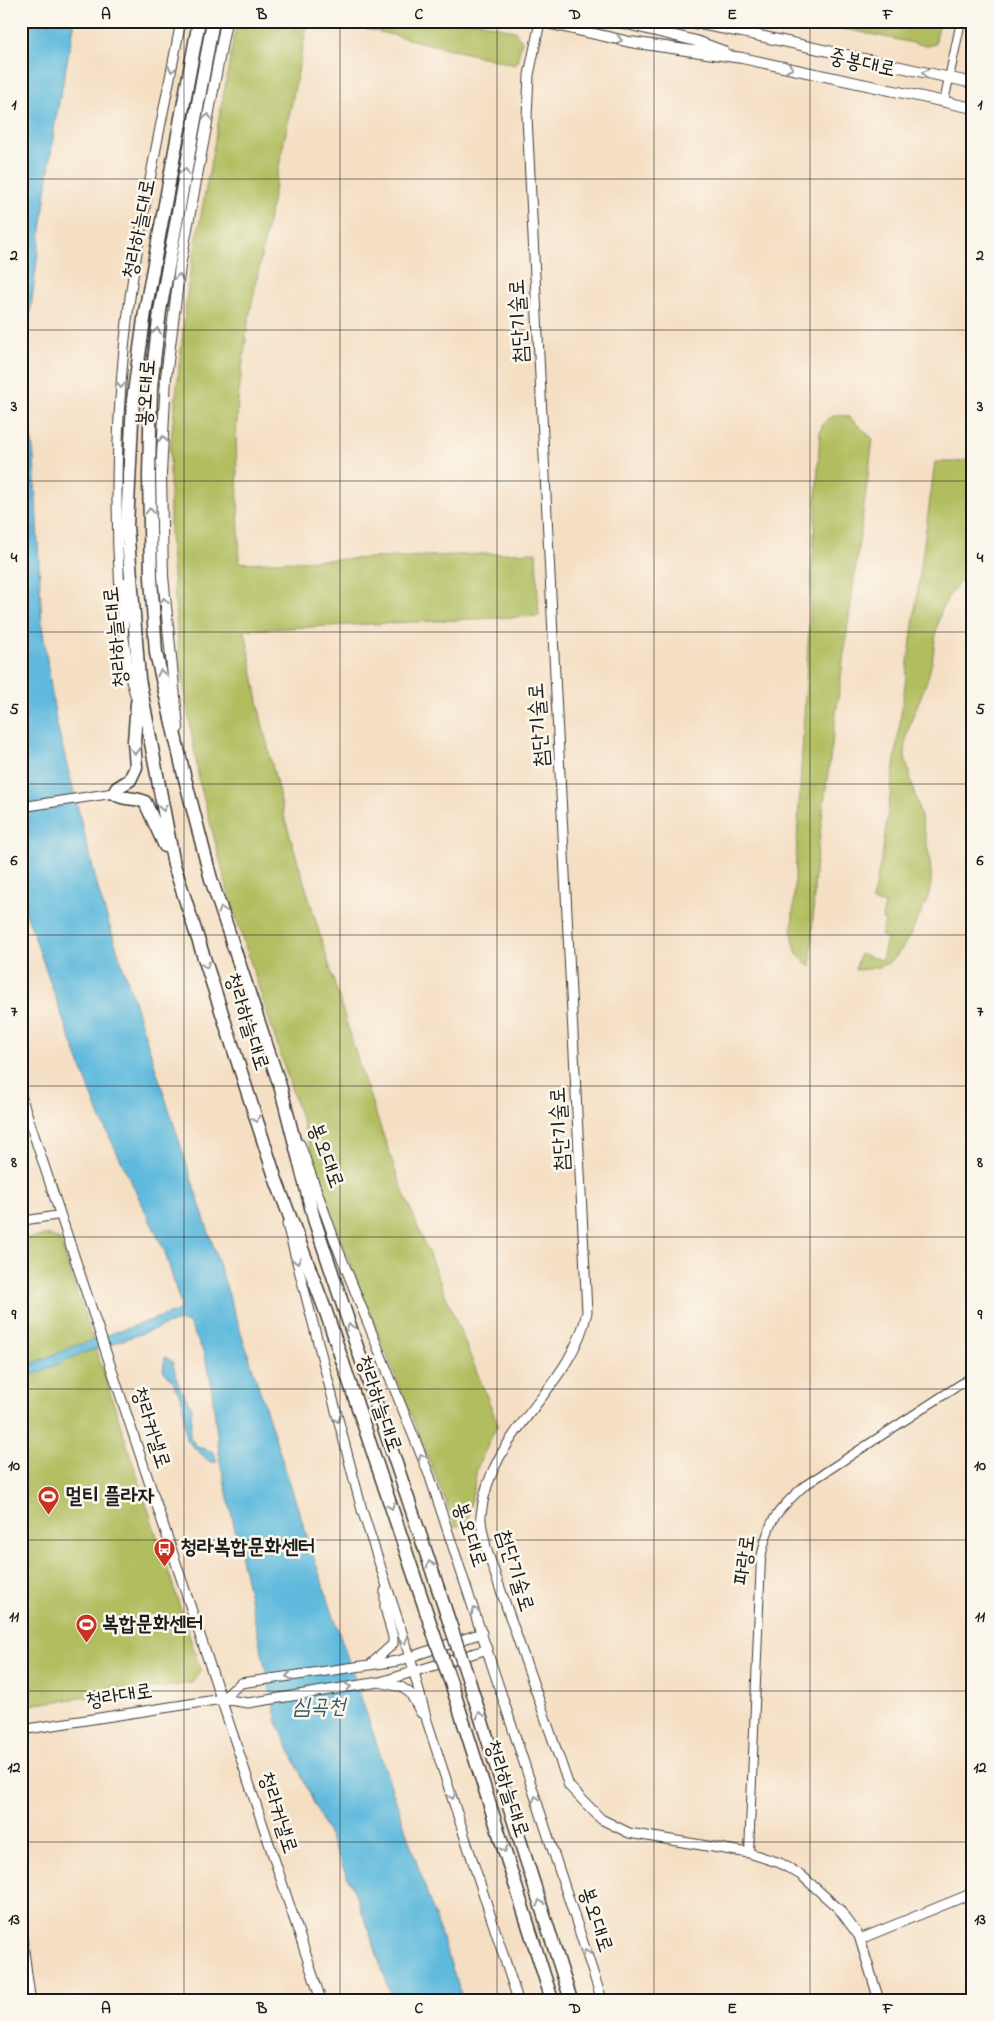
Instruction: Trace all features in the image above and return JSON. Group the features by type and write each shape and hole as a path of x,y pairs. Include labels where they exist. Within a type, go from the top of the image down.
{"highway":[{"name":"청라하늘대로","path":"199,21 145,312 133,400 128,500 132,595 139,679 174,865 276,1180 326,1312 452,1686 552,2000"},
{"name":"청라하늘대로","path":"213,21 160,311 151,387 149,476 151,577 156,653 183,772 211,879 281,1089 314,1218 469,1681 571,2000"},
{"path":"122,629 128,500"},
{"path":"137,703 134,741 136,767 130,780 117,788 114,793 118,796 134,798 145,802 174,865"}],"main road":[{"name":"봉오대로","path":"183,772 163,576 161,474 166,377 180,266 226,21"},
{"name":"중봉대로","path":"616,21 696,41 742,58"},
{"name":"중봉대로","path":"684,21 973,83"},
{"name":"중봉대로","path":"712,21 742,32"},
{"name":"중봉대로","path":"539,22 630,42 742,58 973,108"}],"street":[{"name":"봉오대로","path":"155,760 129,674 122,629 117,550 117,467 125,346 131,291 181,21"},
{"path":"944,102 961,21"},
{"name":"첨단기술로","path":"539,22 529,75 527,117 550,616 561,779 588,1312 583,1331 571,1357 513,1433 488,1478 481,1516 486,1548 569,1786 601,1819 629,1833 749,1853 780,1863 801,1875 840,1909 860,1939 879,2000"},
{"path":"21,807 114,793"},
{"name":"봉오대로","path":"281,1089 336,1244 430,1477 602,2000"},
{"name":"청라커낼로","path":"21,1096 321,2000"},
{"path":"276,1180 337,1419 385,1583 414,1671 427,1721 518,2000"},
{"path":"21,1221 60,1215"},
{"name":"파랑로","path":"749,1853 761,1558 767,1528 782,1506 804,1486 973,1376"},
{"path":"372,1663 393,1644 393,1637 385,1608 385,1583"},
{"path":"222,1699 241,1683 410,1658 482,1633"},
{"path":"222,1699 248,1703 379,1682 488,1649"},
{"path":"379,1682 401,1688 410,1693 427,1721"},
{"name":"청라대로","path":"21,1730 222,1699"},
{"path":"860,1939 973,1892"},
{"path":"21,1925 31,2000"}],"green space":[{"path":"237,21 308,21 248,323 238,400 236,441 240,563 536,552 539,616 245,630 261,718 285,819 362,1074 399,1181 498,1424 477,1468 468,1520 456,1527 340,1239 230,899 199,780 179,657 170,535 170,450 188,285"},
{"path":"335,21 475,21 515,31 522,41 516,65"},
{"path":"806,21 940,21 935,44 928,46"},
{"path":"838,415 848,416 873,439 815,870 811,966 799,956 792,931 820,431 827,420"},
{"path":"973,459 973,569 950,594 941,612 930,672 907,735 906,745 905,756 929,855 931,870 930,890 926,903 906,943 895,957 883,966 855,970 860,954 882,960 887,938 881,936 885,921 882,920 885,905 872,901 882,856 935,462 955,462"},
{"path":"48,1235 60,1240 201,1671 193,1683 21,1706 21,1239"}],"water":[{"name":"심곡천","path":"22,21 75,21 55,123 23,369 34,457 42,626 56,721 100,896 312,1552 463,2000 393,2000 358,1900 277,1722 220,1461 210,1374 204,1353 189,1323 179,1321 78,1355 24,1379 21,1398 21,1362 24,1367 75,1346 178,1311 181,1306 165,1252 100,1117 63,1019 21,898"},
{"path":"165,1357 172,1361 179,1386 192,1407 190,1438 198,1447 214,1452 217,1462 210,1462 186,1440 183,1403 173,1382 163,1370"}],"place":[{"name":"멀티 플라자","path":"49,1516"},
{"name":"청라복합문화센터","path":"164,1567"},
{"name":"복합문화센터","path":"86,1644"}]}
